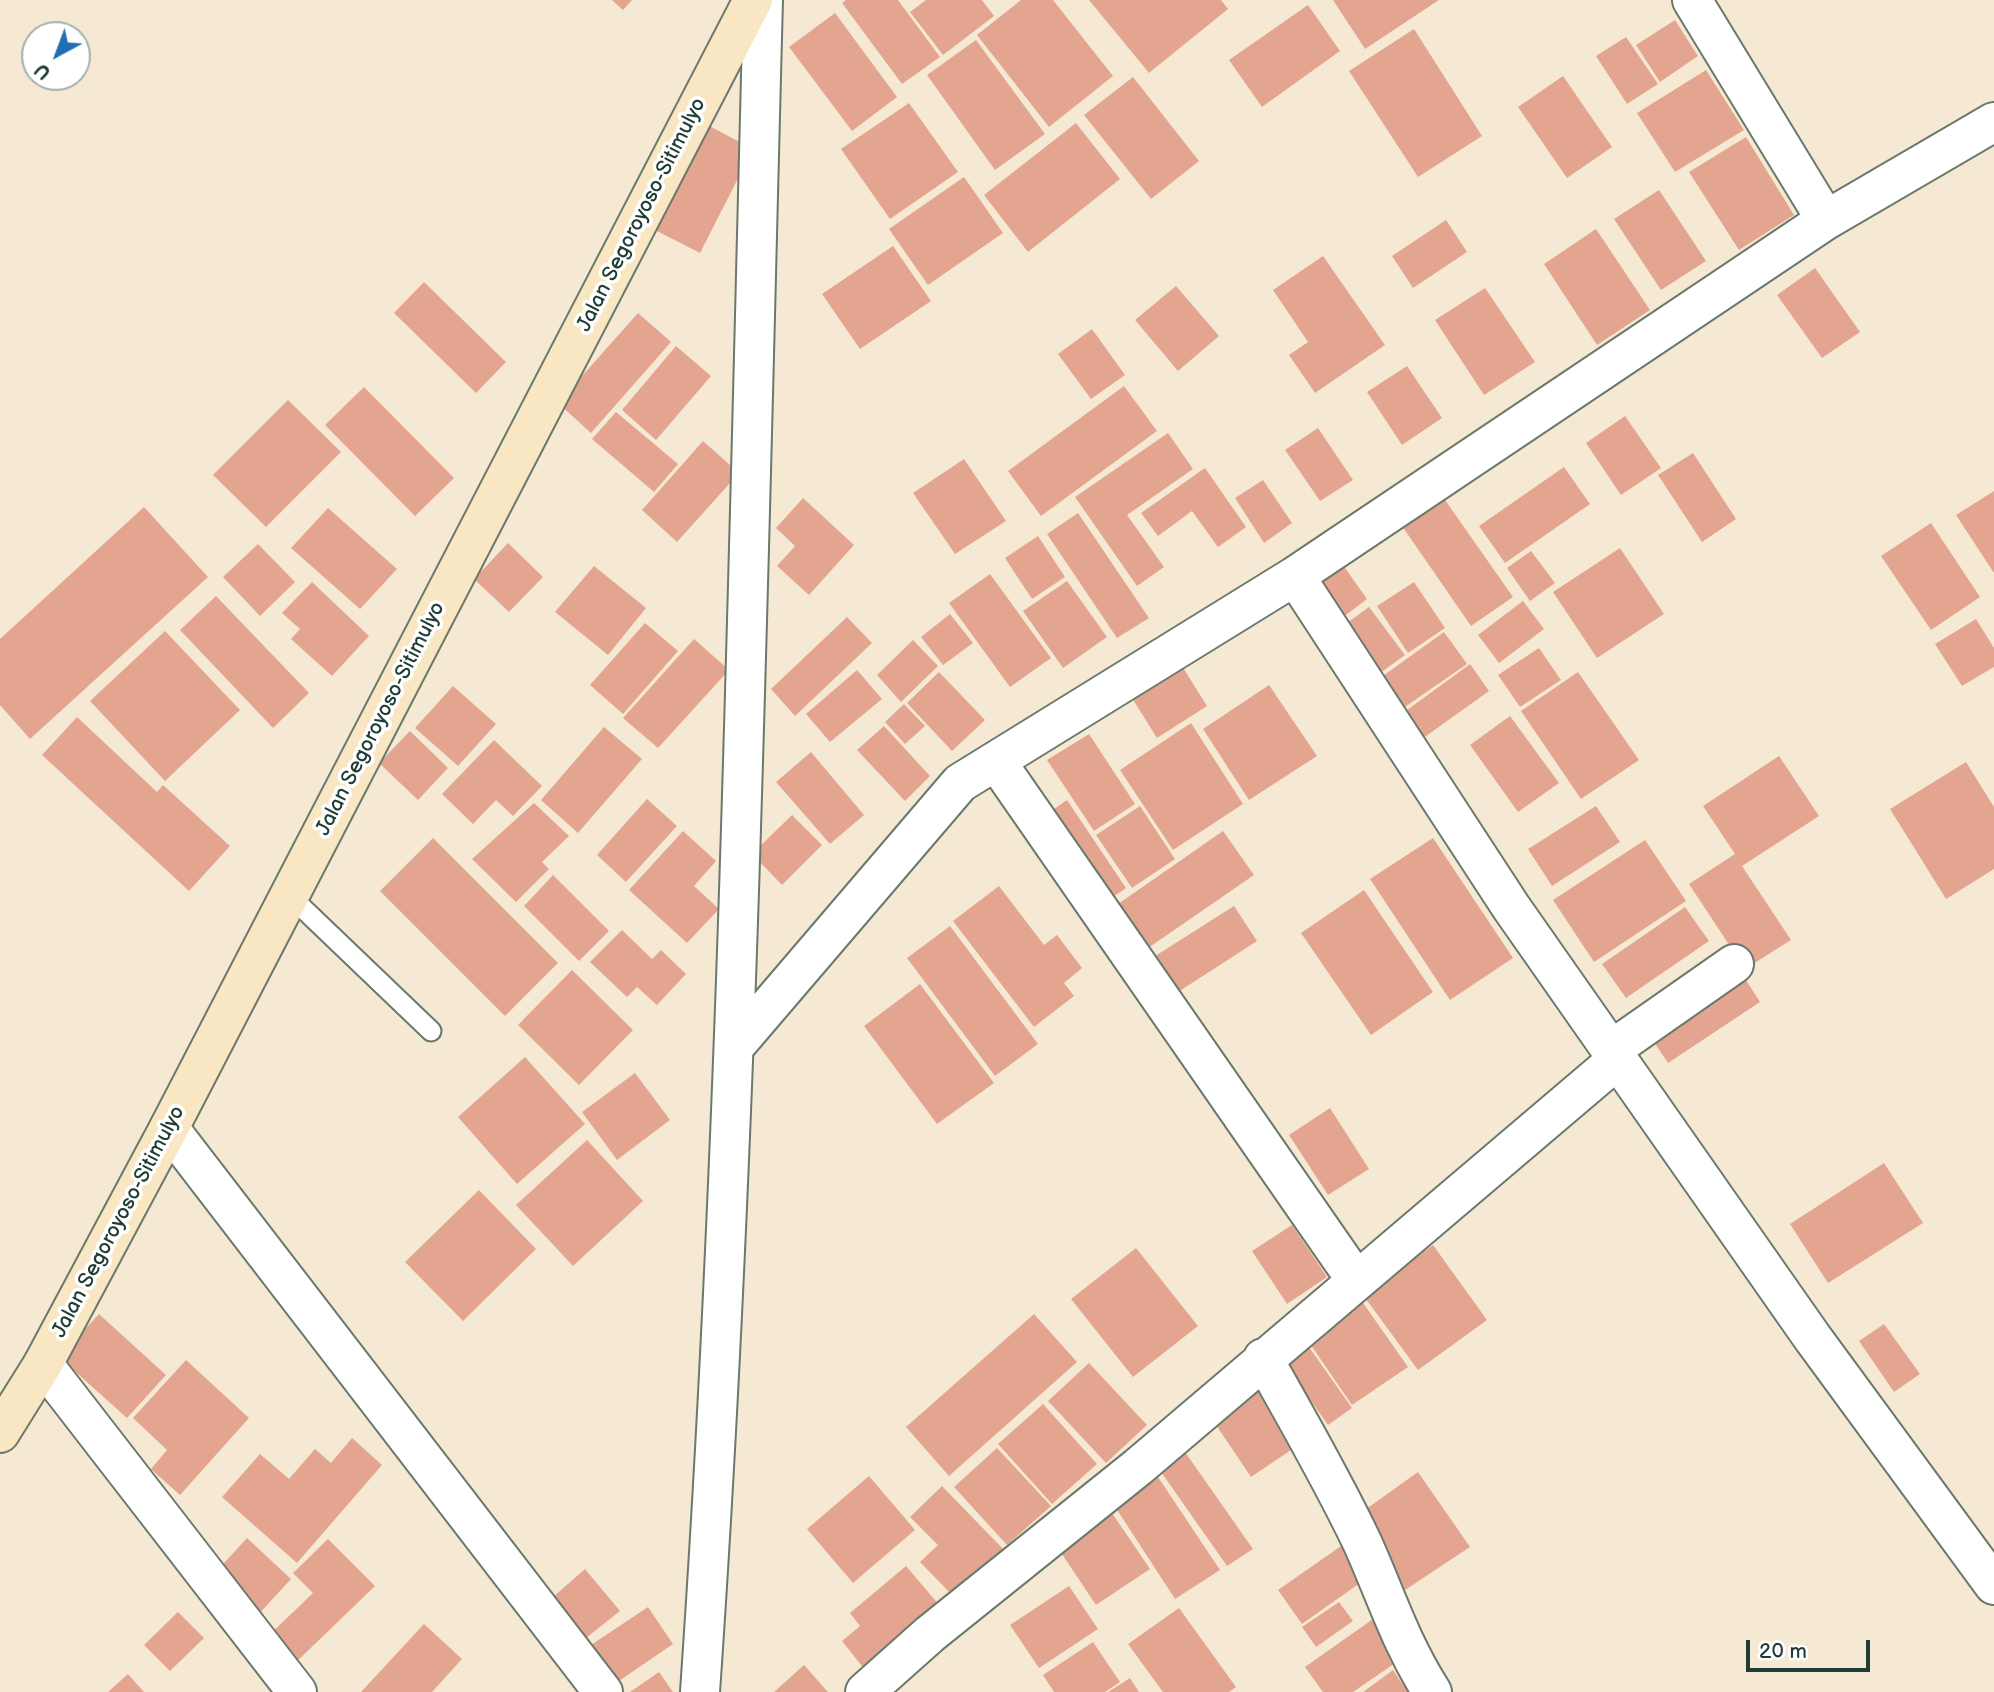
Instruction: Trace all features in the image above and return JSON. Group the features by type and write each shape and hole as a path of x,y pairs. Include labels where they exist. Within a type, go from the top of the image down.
{"main road":[{"name":"Jalan Segoroyoso-Sitimulyo","path":"0,1433 43,1364 169,1128 753,0"}],"street":[{"path":"700,1692 715,1488 734,1046 763,0"},
{"path":"1692,0 1826,220"},
{"path":"734,1046 960,783 1295,576 1826,220 1994,122"},
{"path":"1295,576 1511,907 1812,1337 1994,1585"},
{"path":"996,761 1356,1280"},
{"path":"865,1692 930,1634 1138,1467 1614,1055 1734,964"},
{"path":"169,1128 603,1692"},
{"path":"1263,1358 1328,1475 1362,1543 1409,1656 1432,1692"},
{"path":"43,1364 297,1692"}],"lane":[{"path":"290,896 430,1031"}],"building":[{"path":"612,0 632,0 623,10"},
{"path":"846,0 898,0 940,57 902,84 842,3"},
{"path":"926,0 982,0 994,16 943,55 910,12"},
{"path":"1021,0 1053,0 1113,76 1049,127 977,35"},
{"path":"1089,0 1221,0 1228,9 1149,73"},
{"path":"1333,0 1439,0 1365,49"},
{"path":"1308,5 1340,51 1262,107 1229,60"},
{"path":"835,13 897,97 852,131 789,47"},
{"path":"1675,20 1698,56 1660,82 1636,45"},
{"path":"1414,29 1482,136 1418,177 1349,71"},
{"path":"1626,37 1658,84 1627,104 1596,56"},
{"path":"976,40 1045,134 995,170 927,75"},
{"path":"1706,70 1744,130 1675,172 1637,113"},
{"path":"1563,76 1612,147 1567,178 1518,107"},
{"path":"1133,77 1199,161 1151,199 1084,115"},
{"path":"909,103 958,172 890,219 841,149"},
{"path":"702,122 753,149 700,253 649,227"},
{"path":"1076,123 1120,179 1028,252 984,195"},
{"path":"1746,137 1794,215 1739,250 1689,172"},
{"path":"964,177 1003,233 928,285 889,229"},
{"path":"1659,190 1706,261 1661,290 1614,219"},
{"path":"1446,220 1467,252 1413,288 1392,256"},
{"path":"1596,229 1650,310 1597,345 1544,264"},
{"path":"893,246 931,301 860,349 822,294"},
{"path":"1323,256 1385,345 1315,393 1289,355 1308,342 1273,290"},
{"path":"1815,268 1860,332 1822,358 1777,295"},
{"path":"424,282 506,362 476,393 394,313"},
{"path":"1176,286 1219,336 1178,371 1135,320"},
{"path":"1485,288 1535,362 1484,395 1435,320"},
{"path":"638,313 671,342 591,433 558,403"},
{"path":"1092,329 1125,375 1091,399 1058,354"},
{"path":"676,346 711,376 656,440 622,410"},
{"path":"1407,366 1442,418 1402,445 1367,392"},
{"path":"1124,386 1157,431 1041,516 1008,471"},
{"path":"364,387 454,478 415,516 325,425"},
{"path":"288,400 341,452 266,527 213,475"},
{"path":"616,412 678,464 654,492 592,439"},
{"path":"1625,416 1661,468 1621,495 1586,443"},
{"path":"1318,428 1353,480 1320,501 1285,450"},
{"path":"1168,433 1193,469 1127,515 1164,567 1137,586 1075,497"},
{"path":"703,441 739,473 677,542 642,510"},
{"path":"1693,453 1736,519 1702,542 1658,475"},
{"path":"964,459 1006,521 955,554 913,493"},
{"path":"1564,467 1590,504 1505,563 1479,526"},
{"path":"1205,468 1246,527 1218,547 1192,511 1158,536 1141,513"},
{"path":"1263,480 1292,523 1264,543 1235,498"},
{"path":"1994,491 1994,573 1956,515"},
{"path":"1443,497 1513,597 1471,626 1402,526"},
{"path":"803,498 854,545 809,595 777,566 795,546 776,528"},
{"path":"144,507 208,577 30,739 0,705 0,639"},
{"path":"328,508 397,569 360,609 291,548"},
{"path":"1078,513 1149,618 1117,638 1047,534"},
{"path":"1931,523 1980,597 1931,630 1881,556"},
{"path":"1038,536 1065,577 1032,599 1005,558"},
{"path":"508,543 543,577 509,612 474,579"},
{"path":"258,544 295,582 260,616 223,577"},
{"path":"1620,548 1664,614 1597,658 1553,592"},
{"path":"1531,551 1555,583 1530,601 1507,568"},
{"path":"1343,565 1367,599 1334,624 1309,590"},
{"path":"594,566 646,608 608,655 555,612"},
{"path":"990,574 1051,658 1010,687 949,603"},
{"path":"1067,581 1107,637 1063,668 1023,611"},
{"path":"312,582 369,636 332,676 291,639 300,629 282,613"},
{"path":"1414,582 1445,628 1408,653 1377,606"},
{"path":"216,596 309,693 273,728 180,630"},
{"path":"1523,601 1544,629 1499,663 1478,635"},
{"path":"1369,607 1405,655 1376,676 1340,628"},
{"path":"950,614 973,643 943,665 921,637"},
{"path":"847,617 872,643 795,716 771,689"},
{"path":"1976,619 1994,648 1994,667 1962,686 1935,644"},
{"path":"645,623 678,651 623,714 590,685"},
{"path":"165,631 240,710 165,781 90,701"},
{"path":"1444,632 1467,664 1402,709 1380,678"},
{"path":"694,639 729,670 658,748 623,718"},
{"path":"913,640 938,666 901,702 877,675"},
{"path":"1539,648 1561,680 1520,707 1498,675"},
{"path":"1177,658 1207,706 1157,738 1127,690"},
{"path":"1470,664 1489,691 1422,739 1403,713"},
{"path":"857,670 882,699 830,742 806,714"},
{"path":"939,672 985,720 952,751 907,703"},
{"path":"1578,672 1639,760 1581,799 1521,711"},
{"path":"1269,685 1317,756 1249,800 1203,729"},
{"path":"453,686 496,724 458,766 415,728"},
{"path":"904,704 925,726 905,744 885,722"},
{"path":"1510,716 1559,783 1518,812 1470,745"},
{"path":"77,717 157,792 163,785 230,846 189,891 42,755"},
{"path":"1191,723 1243,804 1173,850 1120,770"},
{"path":"884,726 930,776 905,801 857,750"},
{"path":"604,727 642,759 578,833 541,800"},
{"path":"410,731 448,768 418,800 379,763"},
{"path":"1089,734 1135,804 1094,831 1047,760"},
{"path":"494,740 542,786 513,816 496,800 473,824 442,794"},
{"path":"811,752 864,815 830,844 776,782"},
{"path":"1779,756 1819,816 1742,866 1791,940 1745,969 1689,884 1735,854 1703,806"},
{"path":"1966,762 1994,807 1994,869 1946,899 1890,809"},
{"path":"647,799 677,826 626,882 597,855"},
{"path":"1067,800 1126,888 1100,906 1041,818"},
{"path":"534,803 569,836 542,862 549,869 516,902 472,859"},
{"path":"1140,806 1175,859 1132,888 1096,835"},
{"path":"1596,806 1620,842 1552,886 1528,849"},
{"path":"792,815 822,845 782,885 752,854"},
{"path":"683,831 716,861 694,886 719,909 687,943 629,890"},
{"path":"1223,831 1254,875 1138,955 1108,911"},
{"path":"433,838 558,963 505,1016 380,891"},
{"path":"1433,838 1513,958 1450,1000 1370,879"},
{"path":"1645,840 1686,901 1594,962 1553,900"},
{"path":"553,875 609,931 579,961 524,906"},
{"path":"999,886 1044,945 1057,935 1082,968 1064,983 1074,996 1034,1027 953,921"},
{"path":"1364,890 1433,992 1371,1035 1301,933"},
{"path":"1234,906 1257,941 1175,994 1152,958"},
{"path":"1685,907 1709,941 1626,998 1602,964"},
{"path":"950,926 1038,1044 995,1076 907,958"},
{"path":"622,930 652,959 661,950 686,974 657,1005 637,987 627,997 590,962"},
{"path":"1739,969 1760,1002 1668,1063 1646,1030"},
{"path":"572,970 633,1030 579,1085 518,1025"},
{"path":"920,984 994,1083 937,1124 864,1026"},
{"path":"525,1057 585,1124 517,1184 458,1117"},
{"path":"635,1073 670,1120 617,1160 582,1112"},
{"path":"1330,1108 1369,1169 1328,1195 1289,1135"},
{"path":"587,1140 643,1201 573,1266 516,1205"},
{"path":"1884,1163 1923,1223 1828,1283 1790,1224"},
{"path":"479,1190 536,1249 463,1321 405,1262"},
{"path":"1292,1225 1327,1277 1287,1304 1252,1251"},
{"path":"1433,1245 1487,1320 1418,1370 1363,1295"},
{"path":"1136,1248 1198,1326 1133,1377 1071,1299"},
{"path":"1361,1300 1408,1367 1352,1405 1306,1338"},
{"path":"99,1314 166,1375 127,1418 59,1357"},
{"path":"1034,1314 1077,1362 949,1476 906,1427"},
{"path":"1884,1324 1920,1374 1894,1392 1859,1341"},
{"path":"1304,1340 1352,1408 1328,1425 1280,1357"},
{"path":"186,1360 249,1418 180,1495 151,1469 167,1450 133,1418"},
{"path":"1089,1363 1147,1425 1106,1463 1048,1401"},
{"path":"1258,1388 1297,1446 1251,1477 1212,1419"},
{"path":"1043,1404 1097,1464 1052,1504 998,1444"},
{"path":"352,1438 382,1465 297,1563 222,1497 260,1454 289,1479 315,1449 331,1463"},
{"path":"997,1448 1051,1506 1007,1545 954,1487"},
{"path":"1185,1452 1253,1549 1227,1566 1159,1469"},
{"path":"1418,1472 1470,1547 1405,1590 1355,1517"},
{"path":"1156,1474 1220,1570 1175,1599 1112,1502"},
{"path":"869,1476 915,1530 853,1583 807,1529"},
{"path":"942,1486 1005,1551 956,1599 920,1562 938,1545 910,1517"},
{"path":"1108,1507 1150,1569 1096,1605 1054,1542"},
{"path":"247,1538 291,1579 257,1616 213,1575"},
{"path":"328,1539 375,1586 291,1667 264,1640 313,1593 293,1573"},
{"path":"1344,1544 1367,1578 1302,1624 1278,1590"},
{"path":"906,1566 945,1612 869,1675 842,1641 860,1626 850,1613"},
{"path":"585,1569 620,1611 586,1638 553,1597"},
{"path":"1069,1586 1098,1629 1039,1668 1010,1625"},
{"path":"1339,1602 1353,1621 1316,1647 1302,1627"},
{"path":"648,1607 673,1644 616,1683 591,1645"},
{"path":"1179,1608 1236,1687 1229,1692 1163,1692 1128,1644"},
{"path":"178,1612 204,1638 170,1671 144,1645"},
{"path":"1373,1619 1401,1659 1353,1692 1323,1692 1305,1667"},
{"path":"424,1624 462,1659 432,1692 361,1692"},
{"path":"1093,1642 1120,1682 1105,1692 1054,1692 1043,1675"},
{"path":"804,1665 828,1692 774,1692"},
{"path":"1393,1670 1408,1692 1363,1692"},
{"path":"659,1672 673,1692 630,1692"},
{"path":"128,1674 144,1692 108,1692"},
{"path":"1130,1678 1139,1692 1108,1692"}]}
